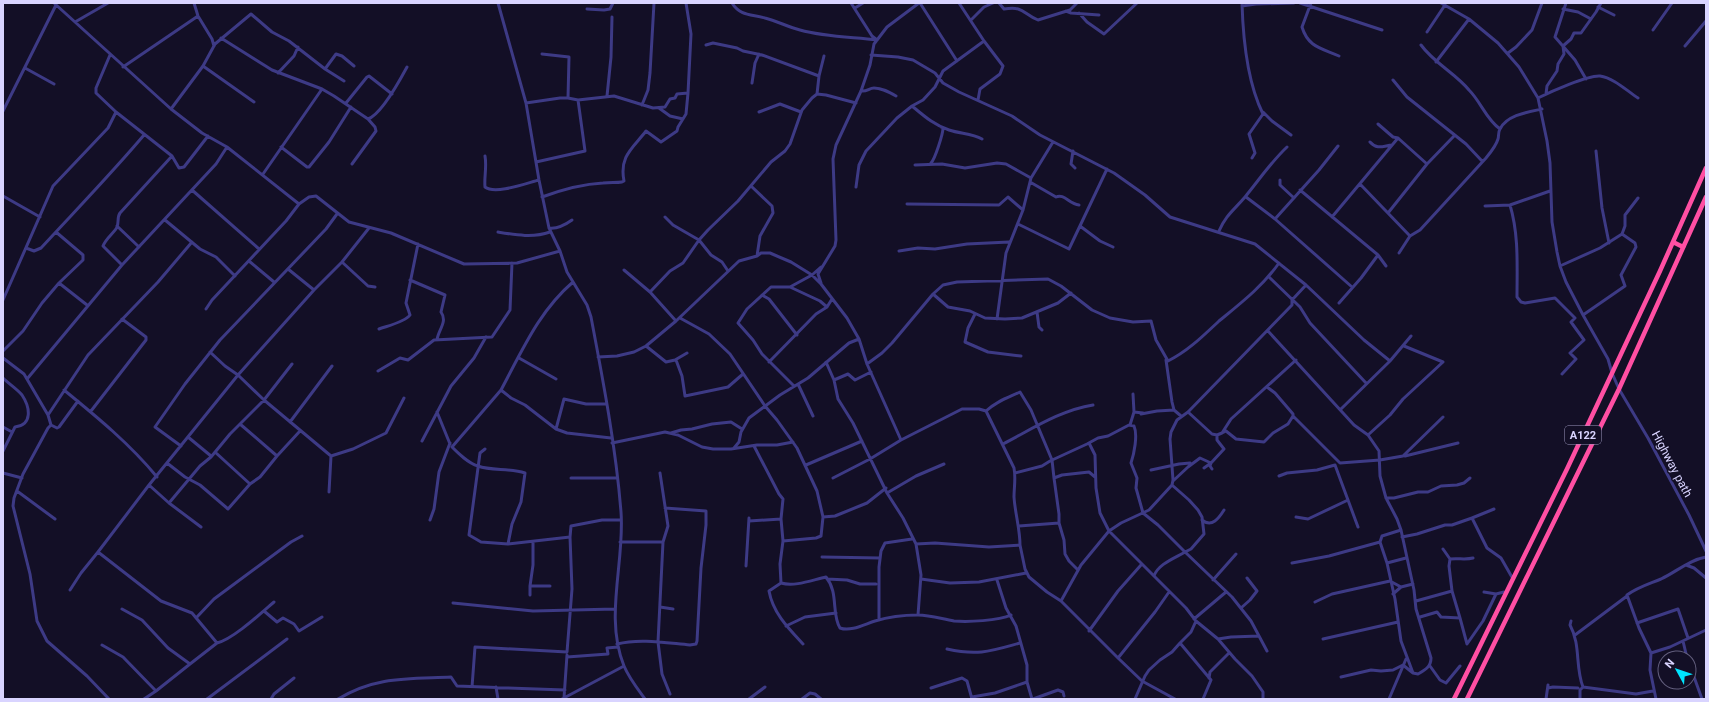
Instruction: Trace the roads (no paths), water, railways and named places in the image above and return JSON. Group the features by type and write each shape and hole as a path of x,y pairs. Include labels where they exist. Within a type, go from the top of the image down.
{"highway":[{"name":"A122","path":"1454,699 1612,373 1706,168"},
{"name":"A122","path":"1467,699 1619,388 1706,197"},
{"path":"1672,242 1684,246"}],"street":[{"path":"98,3 102,6"},
{"path":"75,22 108,3"},
{"path":"194,3 198,16 212,39 214,46"},
{"path":"498,3 526,103 542,197 550,230 560,251 567,272 587,305 591,317 612,443 621,520 615,609 618,646 629,677 644,699"},
{"path":"587,10 610,9 613,3"},
{"path":"642,105 648,90 654,3"},
{"path":"542,197 562,190 604,182 622,182 624,181 623,168 629,150 646,131 661,142 678,130 678,127 686,114 688,93 691,34 686,3"},
{"path":"732,3 736,9 744,14 766,18 800,30 824,35 877,40"},
{"path":"851,3 867,28 877,40"},
{"path":"855,8 863,3"},
{"path":"901,440 867,364 859,339 822,284 818,274 835,246 836,240 833,159 836,145 861,91 870,65 874,44 887,27 920,3 957,61"},
{"path":"958,3 1003,66 1000,74 980,89 978,100"},
{"path":"971,20 984,7 992,3"},
{"path":"999,3 1004,9 1013,7 1026,12 1038,20 1066,11 1077,3"},
{"path":"1078,13 1087,22 1104,34 1136,3"},
{"path":"1291,135 1272,121 1262,111 1257,102 1243,41 1242,4 1294,3"},
{"path":"1300,3 1311,4 1382,30"},
{"path":"1508,53 1516,47 1532,30 1542,4 1537,3"},
{"path":"1566,3 1563,8 1555,36 1580,67 1586,79"},
{"path":"1653,30 1672,3"},
{"path":"3,111 25,68 54,4 171,109 208,136 227,146 299,204"},
{"path":"1311,4 1302,27 1305,37 1315,46 1339,56"},
{"path":"1427,32 1443,4"},
{"name":"Highway path","path":"1443,4 1469,19 1508,53 1525,75 1538,98 1542,109 1550,163 1552,222 1560,266 1566,282 1583,315 1608,359 1612,373 1619,388 1648,438 1706,548"},
{"path":"1563,46 1572,39 1574,33 1581,33 1600,5 1614,15"},
{"path":"1563,8 1578,12 1591,19"},
{"path":"1066,11 1098,15"},
{"path":"171,109 204,66 214,46 251,14 272,32 298,47 325,69 344,81"},
{"path":"123,67 198,16"},
{"path":"607,96 611,56 612,17"},
{"path":"1436,62 1469,19"},
{"path":"1686,46 1706,21"},
{"path":"222,38 278,73 322,89 346,102 368,119 376,130 352,164"},
{"path":"856,187 859,165 866,151 897,118 912,106 923,100 935,87 943,70 984,41"},
{"path":"706,45 713,43 721,44 759,54 819,76"},
{"path":"1421,45 1427,54 1470,90 1488,117 1500,130"},
{"path":"1546,94 1547,86 1557,71 1558,64 1564,54 1563,46"},
{"path":"278,73 294,56 298,47"},
{"path":"325,69 336,54 342,56 354,66"},
{"path":"542,54 570,57 568,98"},
{"path":"752,83 755,63 759,54"},
{"path":"110,55 95,91 116,112 172,156 179,168 184,167 208,136"},
{"path":"871,55 898,57 913,60 940,78 943,83 958,92 1012,116 1052,142 1073,151 1114,173 1170,216 1255,244 1306,285 1364,340 1390,360"},
{"path":"817,94 819,76 824,56"},
{"path":"204,66 254,102"},
{"path":"368,119 373,117 392,94 407,67"},
{"path":"25,68 54,84"},
{"path":"346,102 369,76 392,94"},
{"path":"1538,98 1586,79 1600,76 1606,78 1638,98"},
{"path":"1393,80 1407,97 1455,135 1482,161"},
{"path":"861,91 865,92 874,88 884,90 896,96"},
{"path":"263,174 322,89"},
{"path":"526,103 547,99 568,98 578,100 614,96 642,105 659,108 665,107 670,99 675,98 677,94 688,93"},
{"path":"650,292 670,271 683,263 699,240 724,213 738,202 771,162 785,151 790,144 802,112 812,98 817,94 826,94 856,104"},
{"path":"536,162 585,151 578,100"},
{"path":"759,112 780,104 802,112"},
{"path":"912,106 930,122 943,128 967,134 974,134 982,139"},
{"path":"281,147 309,167 329,142 351,107"},
{"path":"659,108 670,116 683,119"},
{"path":"1399,254 1410,236 1420,230 1493,150 1498,140 1500,130 1513,117 1542,109"},
{"path":"1252,158 1255,153 1249,134 1263,114 1262,111"},
{"path":"3,300 53,186 108,128 116,112"},
{"path":"1378,124 1393,137 1398,138 1427,164"},
{"path":"939,126 943,128"},
{"path":"932,163 943,134 943,128"},
{"path":"26,248 34,251 41,248 114,171 144,135"},
{"path":"1388,213 1427,164 1455,135"},
{"path":"1332,217 1398,138"},
{"path":"997,319 1006,253 1023,210 1031,180 1052,142"},
{"path":"1370,142 1379,148 1392,145"},
{"path":"28,379 87,305 216,164 227,146"},
{"path":"1275,219 1319,170 1338,146"},
{"path":"1219,231 1224,220 1246,197 1258,179 1287,147"},
{"path":"1073,151 1071,164 1075,168"},
{"path":"1596,151 1602,208 1609,243"},
{"path":"122,265 103,246 118,226 118,216 120,213 172,156"},
{"path":"485,156 487,168 485,187 488,189 502,189 539,180"},
{"path":"915,165 932,163 965,168 997,163 1006,164 1056,197 1060,195 1074,204 1079,204"},
{"path":"1018,224 1069,249 1107,169"},
{"path":"1280,180 1280,185 1294,198"},
{"path":"1360,184 1410,236"},
{"path":"752,186 772,206 773,213 760,236 758,256"},
{"path":"192,190 260,248"},
{"path":"1300,190 1378,255 1386,266"},
{"path":"1485,206 1510,204 1550,191"},
{"path":"3,196 40,217"},
{"path":"206,309 299,204 309,197 316,196 338,214 355,224 391,233 464,264 512,263 560,251"},
{"path":"907,204 999,205 1008,197 1023,210"},
{"path":"1246,197 1275,219 1352,287"},
{"path":"1560,266 1609,243 1622,234 1625,215 1638,198"},
{"path":"1510,204 1515,222 1517,243 1517,297 1521,302 1525,303 1555,298 1576,318 1571,322 1584,340 1570,353 1576,359 1562,374"},
{"path":"181,446 155,427 185,384 210,352 274,282 326,229 338,214"},
{"path":"665,217 673,225 699,240 711,255 722,262 728,271"},
{"path":"165,220 200,249 216,257 235,276"},
{"path":"498,232 526,236 542,235 572,220"},
{"path":"118,226 140,247"},
{"path":"1080,226 1100,241 1113,247"},
{"path":"70,590 80,573 238,375 314,290 342,262 369,228"},
{"path":"3,351 23,331 42,303 82,261 83,255 56,232"},
{"path":"1583,315 1624,286 1621,275 1636,247 1635,243 1622,234"},
{"path":"48,415 88,355 158,282 192,242"},
{"path":"898,251 918,248 935,249 967,244 1010,242"},
{"path":"379,329 389,327 409,317 410,313 406,303 418,244"},
{"path":"598,356 628,354 646,346 712,289 739,261 758,256 762,253 770,253 791,262 812,275 822,284"},
{"path":"1339,303 1361,278 1378,255"},
{"path":"249,261 274,282"},
{"path":"342,262 368,286 375,287"},
{"path":"378,371 400,358 408,360 434,340 492,337 510,310 512,263"},
{"path":"1166,360 1168,361 1182,354 1269,277 1279,263"},
{"path":"790,287 812,275 822,266"},
{"path":"288,269 314,290"},
{"path":"624,270 650,292 676,321"},
{"path":"1269,277 1300,307 1310,323 1366,383"},
{"path":"867,364 882,353 892,343 933,294 943,286 957,282 1048,279 1071,293 1092,310 1110,318 1132,322 1151,321 1156,340 1166,360 1169,391 1174,410 1181,416"},
{"path":"410,280 445,295 441,312 444,316 444,322 438,332 437,340"},
{"path":"452,447 501,390 540,317 558,295 573,282"},
{"path":"59,284 87,305"},
{"path":"1154,576 1155,572 1161,566 1191,548 1204,534 1202,520 1198,510 1172,483 1173,466 1170,439 1171,432 1177,420 1188,412 1205,392 1268,331 1292,305 1292,300 1306,285"},
{"path":"813,416 796,385 769,362 738,324 747,309 771,287 790,287 820,301 827,307"},
{"path":"933,294 948,307 970,311 985,318 997,319 1022,318 1058,303 1071,293"},
{"path":"762,295 769,299 797,335"},
{"path":"769,362 816,314 827,307 832,299"},
{"path":"1037,312 1039,327 1042,330"},
{"path":"975,314 968,328 965,342 988,352 1021,356"},
{"path":"680,318 715,339 730,354 765,406 777,420 806,465 817,492 823,517 820,537 783,541"},
{"path":"90,412 146,340 146,337 122,319"},
{"path":"1268,331 1341,409 1354,425 1368,435 1379,450 1380,476 1386,498 1401,530 1413,584 1416,609 1420,617 1430,658 1430,666 1440,680 1446,683 1460,666"},
{"path":"1341,409 1404,346 1411,336"},
{"path":"422,441 451,386 474,358 486,337"},
{"path":"731,449 736,447 739,442 739,435 749,418 796,385 849,342 859,339"},
{"path":"646,346 663,361 669,362 676,360 687,353"},
{"path":"1368,435 1390,415 1403,399 1443,362 1404,346"},
{"path":"210,352 300,431 331,456"},
{"path":"3,358 24,374 28,379 31,388 48,415 51,425 57,428 59,427 78,401"},
{"path":"519,358 556,379"},
{"path":"676,360 682,376 685,396 728,387 743,374"},
{"path":"1222,433 1232,419 1296,360"},
{"path":"826,362 834,380 838,399 862,441 886,488 887,493 903,518 916,544 921,579 918,614"},
{"path":"169,503 200,466 264,400 292,364"},
{"path":"1290,366 1300,365"},
{"path":"290,422 332,366"},
{"path":"834,380 848,374 855,380 871,372"},
{"path":"3,378 22,395 28,407 26,423 22,426 15,427 3,451"},
{"path":"1267,387 1279,398 1293,414 1293,416 1340,463"},
{"path":"64,390 102,420 141,457 157,476"},
{"path":"501,390 511,398 525,405 556,429 567,433 611,438"},
{"path":"986,411 1002,399 1020,392 1031,410 1052,460 1059,524 1064,540 1065,554 1069,561 1078,570"},
{"path":"1015,473 1038,468 1098,438 1108,436 1130,425 1134,412 1133,394"},
{"path":"331,456 353,449 386,433 404,398"},
{"path":"556,429 564,399 586,404 606,404"},
{"path":"1002,444 1037,425 1077,409 1094,405"},
{"path":"833,478 870,459 901,440 962,409 979,408 986,411 1011,460 1015,473 1014,497 1019,526 1020,545 1026,573 1047,592 1061,601 1089,631 1143,682 1174,699"},
{"path":"1134,412 1142,414 1174,410"},
{"path":"437,412 452,447 465,459 478,466 516,470 525,473 521,502 512,524 508,544"},
{"path":"1188,412 1207,431 1217,435 1226,431 1236,439 1264,442 1267,441 1273,433 1288,424 1293,416"},
{"path":"1403,456 1443,417"},
{"path":"670,433 712,424 731,422 742,429"},
{"path":"240,424 277,456"},
{"path":"51,425 22,478 14,498 14,512 30,574 37,621 47,641 87,676 109,699"},
{"path":"1130,425 1134,426 1135,429 1133,457 1131,463 1137,478 1136,488 1144,513 1158,525 1241,608 1251,621 1267,651"},
{"path":"3,427 12,432"},
{"path":"167,463 184,477 200,485 228,509 250,484 260,477 300,431"},
{"path":"612,443 660,433 678,435 702,447 712,449 731,449 766,444 777,446 792,442"},
{"path":"1204,468 1224,449 1217,440 1217,435"},
{"path":"188,437 211,456"},
{"path":"806,465 821,460 862,441"},
{"path":"430,520 434,509 439,472 450,443"},
{"path":"1089,443 1095,455 1095,478 1100,513 1110,531 1195,620 1218,639 1229,653 1259,684 1263,692 1263,699"},
{"path":"1279,476 1287,473 1317,470 1340,463 1380,460 1403,456 1458,443"},
{"path":"754,446 771,476 776,489 783,499 781,519 783,541 780,564 781,583"},
{"path":"485,449 480,453 469,535 481,542 508,544 570,537"},
{"path":"215,452 250,484"},
{"path":"329,492 331,456"},
{"path":"1061,601 1078,570 1110,531 1121,523 1149,510 1172,483 1192,463 1200,458 1211,463"},
{"path":"1151,470 1179,464 1192,463"},
{"path":"1211,463 1210,466 1212,469"},
{"path":"887,493 916,476 944,464"},
{"path":"1335,465 1358,527"},
{"path":"4,472 22,478"},
{"path":"1054,478 1089,472 1095,478"},
{"path":"660,473 668,526 663,542 658,642 662,674 670,694"},
{"path":"571,478 616,478"},
{"path":"1386,498 1394,498 1418,492 1428,492 1441,486 1464,483 1470,478"},
{"path":"149,485 169,503 201,526"},
{"path":"823,517 835,516 867,503 886,488"},
{"path":"17,491 55,518"},
{"path":"1296,517 1308,519 1348,500"},
{"path":"567,658 608,654 607,648 628,642 696,644 706,511 665,508"},
{"path":"1402,537 1445,525 1452,525 1494,509"},
{"path":"1202,520 1206,523 1211,523 1218,520 1224,510"},
{"path":"1472,518 1487,548 1501,558 1513,578"},
{"path":"746,566 749,520 781,519"},
{"path":"563,698 572,589 570,537 572,526 602,520 621,520"},
{"path":"1019,526 1059,524"},
{"path":"1401,530 1382,536 1380,542 1387,563 1401,641 1412,673"},
{"path":"196,618 214,599 291,542 302,536"},
{"path":"879,620 878,576 882,546 885,543 912,539"},
{"path":"530,595 533,565 533,542"},
{"path":"620,542 663,542"},
{"path":"1292,563 1329,556 1380,542"},
{"path":"916,544 935,543 989,547 1020,545"},
{"path":"1443,549 1450,559 1449,566 1452,591 1467,644 1483,621 1496,594"},
{"path":"98,552 161,601 192,613 217,643"},
{"path":"1213,580 1236,554"},
{"path":"822,557 880,558"},
{"path":"1575,635 1627,596 1647,584 1706,557"},
{"path":"1387,563 1406,558"},
{"path":"1450,559 1463,558 1467,560 1473,558"},
{"path":"1089,631 1118,591 1141,565"},
{"path":"1686,565 1694,568 1706,578"},
{"path":"921,579 950,583 997,580 1026,573"},
{"path":"803,644 786,626 776,611 770,600 769,591 781,583 801,583 812,579 826,577 827,579 847,580 860,584 876,584"},
{"path":"1241,608 1257,591 1247,578"},
{"path":"827,579 835,595 836,613 839,627 844,629 861,626 879,620 918,614 954,621 979,622 1011,615"},
{"path":"832,588 838,580"},
{"path":"997,580 1006,608 1016,626 1027,665 1027,682 1033,699 1058,690 1063,692 1064,696"},
{"path":"1315,602 1332,594 1390,581 1401,587"},
{"path":"1393,594 1401,587 1413,584"},
{"path":"530,586 550,586"},
{"path":"1416,601 1452,591"},
{"path":"1118,658 1169,592"},
{"path":"1134,699 1145,676 1152,667 1172,652 1191,632 1195,620 1226,592"},
{"path":"1484,592 1496,594 1506,593"},
{"path":"1627,596 1637,623 1651,653 1649,662 1653,691 1656,699"},
{"path":"144,699 217,643 222,642 264,611 274,602"},
{"path":"453,602 533,611 615,609"},
{"path":"660,607 674,608"},
{"path":"122,609 142,620 168,648 190,664"},
{"path":"1637,623 1678,609 1688,638"},
{"path":"264,611 277,622 283,618 294,624 299,631 322,617"},
{"path":"1420,617 1437,612 1441,617 1460,618"},
{"path":"786,626 805,618 836,613"},
{"path":"1571,621 1570,625 1575,635 1580,680 1583,687"},
{"path":"1323,639 1398,622"},
{"path":"1651,653 1683,641 1706,630"},
{"path":"1218,639 1259,636"},
{"path":"207,699 287,639"},
{"path":"1683,641 1685,650"},
{"path":"947,649 966,653 986,652 1020,643"},
{"path":"1180,643 1209,678"},
{"path":"102,645 123,657 156,691"},
{"path":"472,686 475,647 567,652"},
{"path":"1204,699 1211,680 1209,678 1210,672 1229,653"},
{"path":"1389,699 1407,657"},
{"path":"1403,665 1412,673 1418,674 1430,666"},
{"path":"1341,677 1371,670 1393,670 1403,665"},
{"path":"563,698 624,666"},
{"path":"338,699 367,684 380,681 451,677 457,686 564,690"},
{"path":"271,699 274,694 294,678"},
{"path":"931,688 962,678 967,681 972,698 995,693 1027,682"},
{"path":"1697,685 1702,699"},
{"path":"496,687 498,699"},
{"path":"749,699 765,687"},
{"path":"1546,699 1548,687 1578,688"},
{"path":"1583,687 1624,691 1636,694 1653,691"},
{"path":"1580,699 1580,690 1583,687"},
{"path":"802,699 810,693 815,694 821,699"}]}
